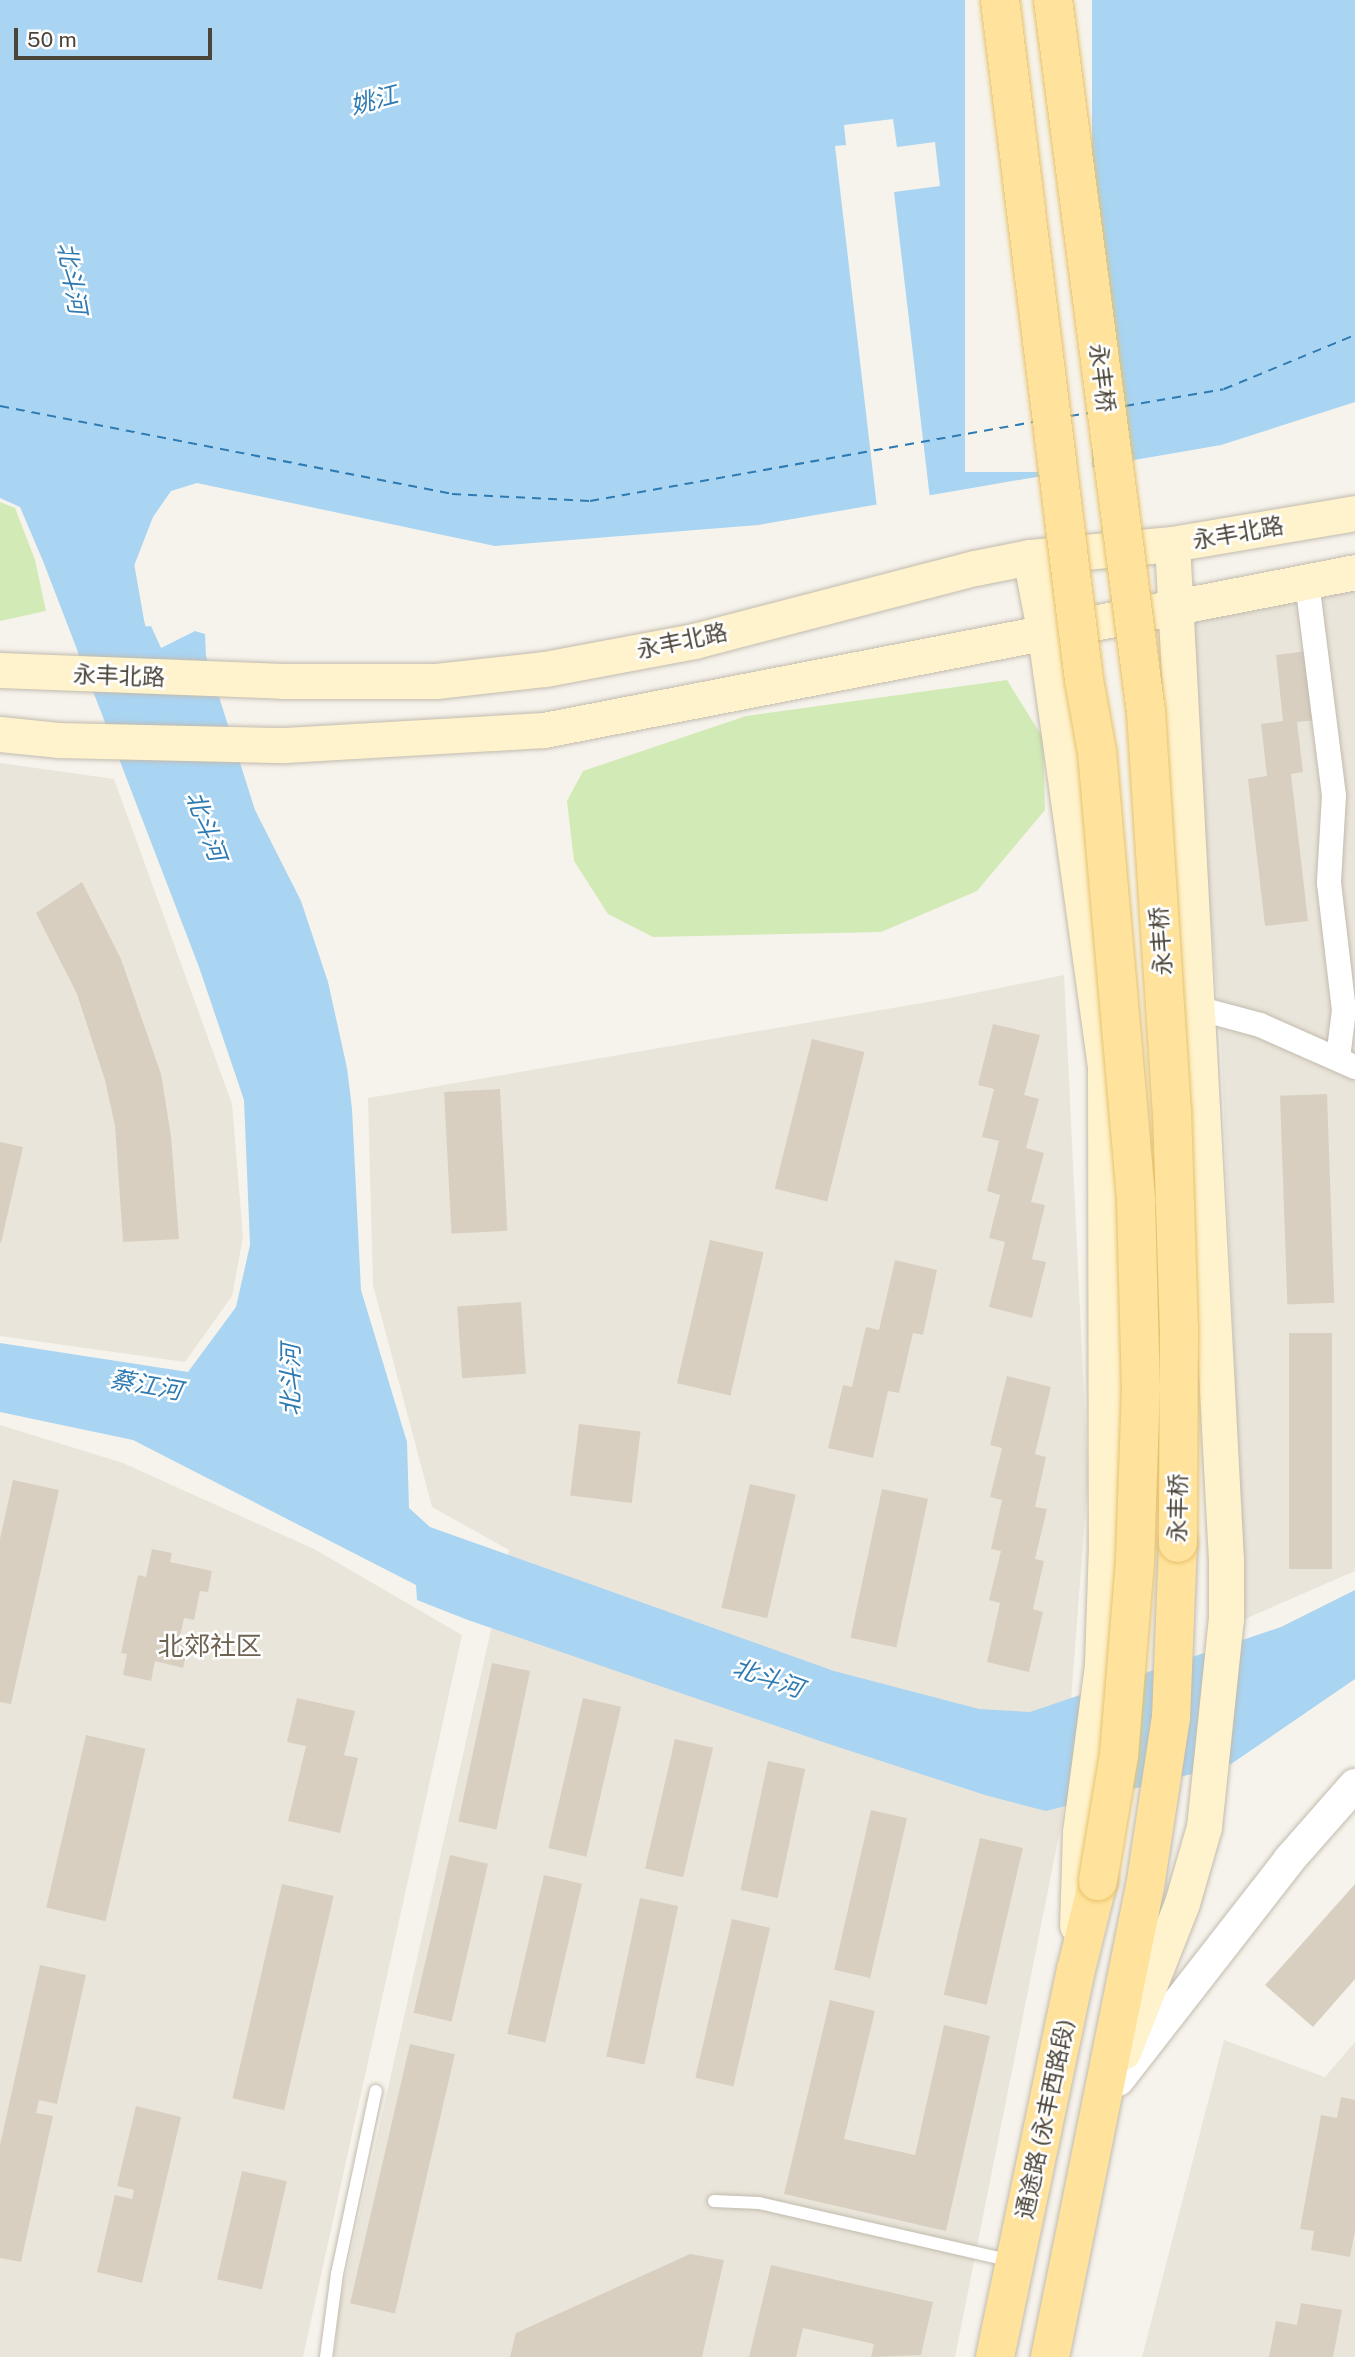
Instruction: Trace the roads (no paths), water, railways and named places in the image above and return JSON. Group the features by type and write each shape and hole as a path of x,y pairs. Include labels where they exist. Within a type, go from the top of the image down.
{"main road":[{"name":"永丰桥","path":"1000,0 1084,680 1097,752 1136,1202 1141,1387 1135,1560 1119,1755 1098,1881"},
{"name":"永丰桥","path":"1053,0 1146,712 1172,1110 1179,1328 1178,1543 1171,1718 1145,1886 1104,2098"},
{"name":"永丰北路","path":"0,670 40,674 283,681 436,681 545,669 694,641 961,571 1030,557 1172,544 1355,513"},
{"path":"1050,2357 1104,2098 1182,1903 1204,1827 1226,1619 1226,1560 1172,544"},
{"path":"1030,557 1045,634 1105,1068 1107,1544 1102,1665 1080,1832 1076,1970"},
{"path":"0,734 58,740 285,745 544,730 1355,572"},
{"name":"通途路 (永丰西路段)","path":"995,2357 1076,1970 1098,1881"}],"street":[{"path":"1197,1008 1260,1026 1347,1062 1344,1010 1329,883 1334,795 1307,582"},
{"path":"1104,2098 1289,1860 1355,1785"}],"lane":[{"path":"326,2357 337,2274 376,2091"},
{"path":"713,2201 759,2203 1015,2262"}],"water":[{"path":"0,0 1355,0 1355,402 1221,445 758,525 495,546 197,483 171,491 153,517 118,607 120,629 151,626 161,648 195,631 205,634 206,656 255,810 301,901 328,982 347,1068 352,1109 361,1290 407,1442 409,1508 430,1527 834,1671 979,1709 1030,1712 1281,1627 1355,1590 1355,1679 1231,1764 1046,1811 985,1795 826,1743 468,1620 417,1600 416,1585 133,1440 0,1412 0,1343 188,1372 236,1307 250,1245 244,1100 199,967 43,561 20,507 0,498"}],"waterway":[{"name":"北斗河","path":"118,553 131,627 145,663"}],"district":[{"name":"北郊社区","path":"210,1646"}],"water label":[{"name":"姚江","path":"374,100"},
{"name":"蔡江河","path":"146,1385"}]}
